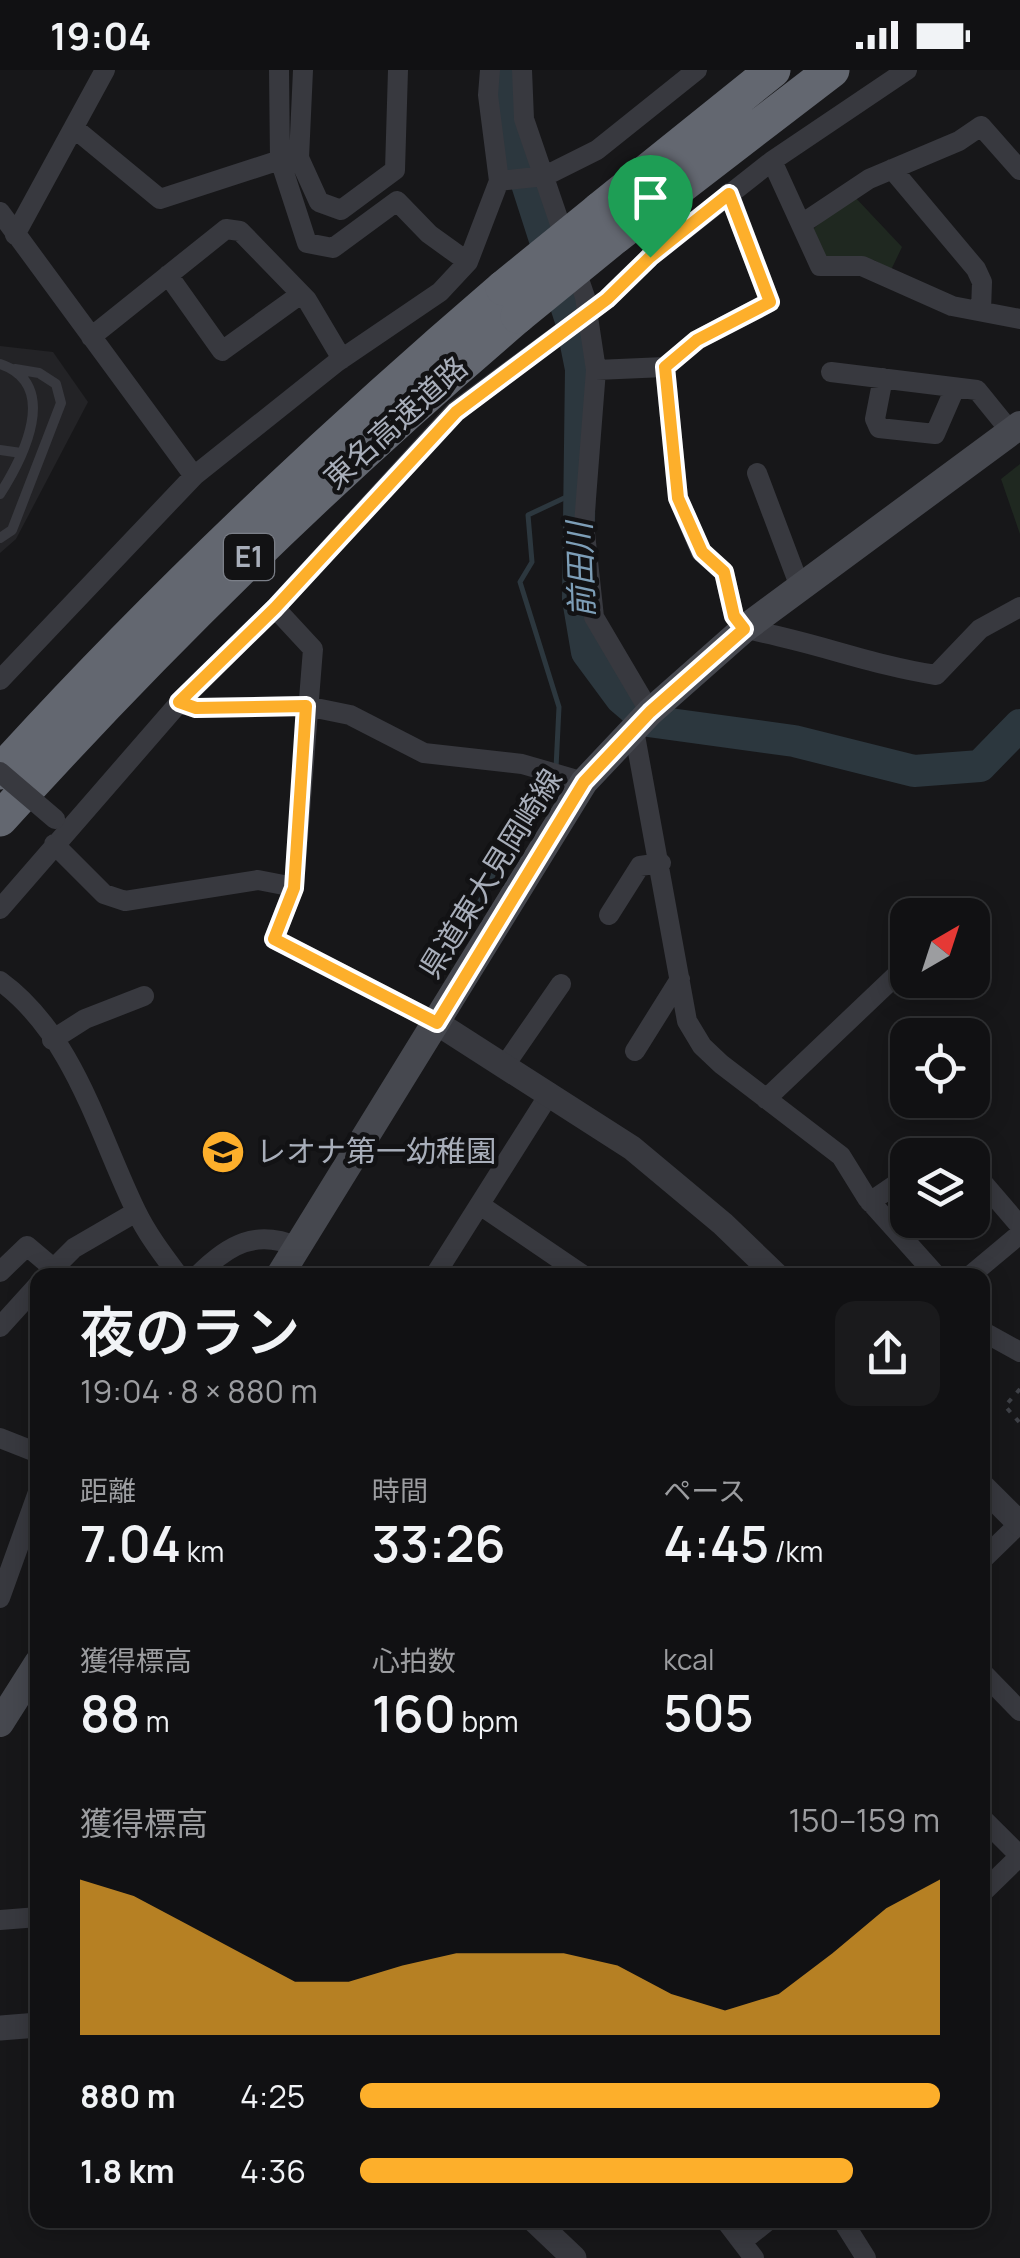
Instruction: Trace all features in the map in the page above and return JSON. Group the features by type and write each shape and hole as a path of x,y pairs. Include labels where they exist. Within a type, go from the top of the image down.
{"highway":[{"name":"東名高速道路","path":"0,772 220,542 368,404 510,302 608,223 774,70"},
{"name":"東名高速道路","path":"608,223 832,70"},
{"name":"東名高速道路","path":"0,819 98,710 243,563 388,426 510,302"}],"main road":[{"name":"県道東大見岡崎線","path":"284,1268 584,782 642,721 744,629 1015,428"},
{"path":"0,1723 30,1676"}],"street":[{"path":"15,235 105,70"},
{"path":"278,70 280,160 307,242 333,248 398,201 429,234 468,262"},
{"path":"303,70 299,158 318,202 342,210 395,170 398,70"},
{"path":"0,680 194,476 342,359 440,292 468,262 500,181 488,95 490,70"},
{"path":"522,70 524,119 585,297 596,370 584,524 594,617 642,721 660,863 687,1021 702,1046 840,1156 870,1202 930,1268"},
{"path":"500,181 545,176 597,150 697,70"},
{"path":"0,910 58,831 179,702 275,608 456,412 586,314 772,160 907,70"},
{"path":"802,223 868,179 959,141 981,126 1020,170"},
{"path":"74,128 160,199 280,160"},
{"path":"772,160 820,266 862,266 952,306 1020,318"},
{"path":"892,169 976,270 982,282 981,311"},
{"path":"596,370 665,367 697,340 770,302 729,194"},
{"path":"0,212 194,476"},
{"path":"91,337 226,229 240,231 300,294 342,359"},
{"path":"168,275 222,351 300,294"},
{"path":"665,367 678,498 702,552 724,572 734,616 744,629 783,636 881,666 936,676 980,628 1020,607"},
{"path":"831,372 977,390 1015,428"},
{"path":"883,378 875,420 879,428 935,434 955,388"},
{"path":"757,473 800,588"},
{"path":"275,608 314,649 306,706 294,888 274,939 437,1023 550,1093 632,1148 724,1224 769,1268"},
{"path":"179,702 196,708 306,706 350,715 424,753 522,764 584,782"},
{"path":"0,772 58,831 104,894 124,901 258,880 294,888"},
{"path":"609,915 640,866 660,863"},
{"path":"635,1052 680,979"},
{"path":"766,1099 890,981"},
{"path":"0,982 16,993 52,1040 98,1114 136,1212 173,1268"},
{"path":"505,1065 561,984"},
{"path":"52,1040 86,1019 144,996"},
{"path":"440,1268 550,1093"},
{"path":"870,1202 890,1188"},
{"path":"990,1191 1020,1226"},
{"path":"480,1205 570,1268"},
{"path":"54,1268 74,1248 136,1212"},
{"path":"980,1268 1020,1234"},
{"path":"207,1268 232,1249 260,1236 298,1247"},
{"path":"0,1272 28,1246 47,1268"},
{"path":"0,1327 30,1294"},
{"path":"990,1335 1020,1352"},
{"path":"0,1438 30,1450"},
{"path":"990,1494 1020,1524 990,1552"},
{"path":"0,1598 8,1554 30,1509"},
{"path":"990,1680 1020,1710"},
{"path":"990,1826 1020,1856 990,1885"},
{"path":"0,1920 30,1918"},
{"path":"0,2028 30,2026"},
{"path":"542,2228 574,2258"},
{"path":"732,2228 749,2249 763,2228"},
{"path":"847,2228 866,2258"}],"lane":[{"path":"0,364 39,374 56,384 61,403 12,530 0,538"},
{"path":"0,494 21,454 35,414 30,389 16,369"},
{"path":"0,450 21,454"}],"path":[{"path":"1020,1390 1005,1406 1020,1424"}],"shaded area":[{"path":"853,195 902,247 891,270 874,260 826,259 812,230"},
{"path":"0,346 53,352 88,402 16,539 0,553"},
{"path":"1020,464 1020,534 1001,479"}],"waterway":[{"name":"前田川","path":"505,70 511,134 572,324 581,369 578,599 587,652 621,698 648,721 794,741 914,771 980,766 1020,725"},
{"path":"556,768 559,707 520,582 532,562 528,515 577,492"},
{"path":"433,966 490,887 496,863 546,795 552,779"}],"place":[{"name":"レオナ第一幼稚園","path":"223,1152"}],"route":[{"path":"729,194 770,302 697,340 665,367 678,498 702,552 724,572 734,616 744,629 650,712 584,782 437,1023 274,939 294,888 306,706 196,708 179,702 275,608 456,412 607,299 650,257 729,194"}]}
